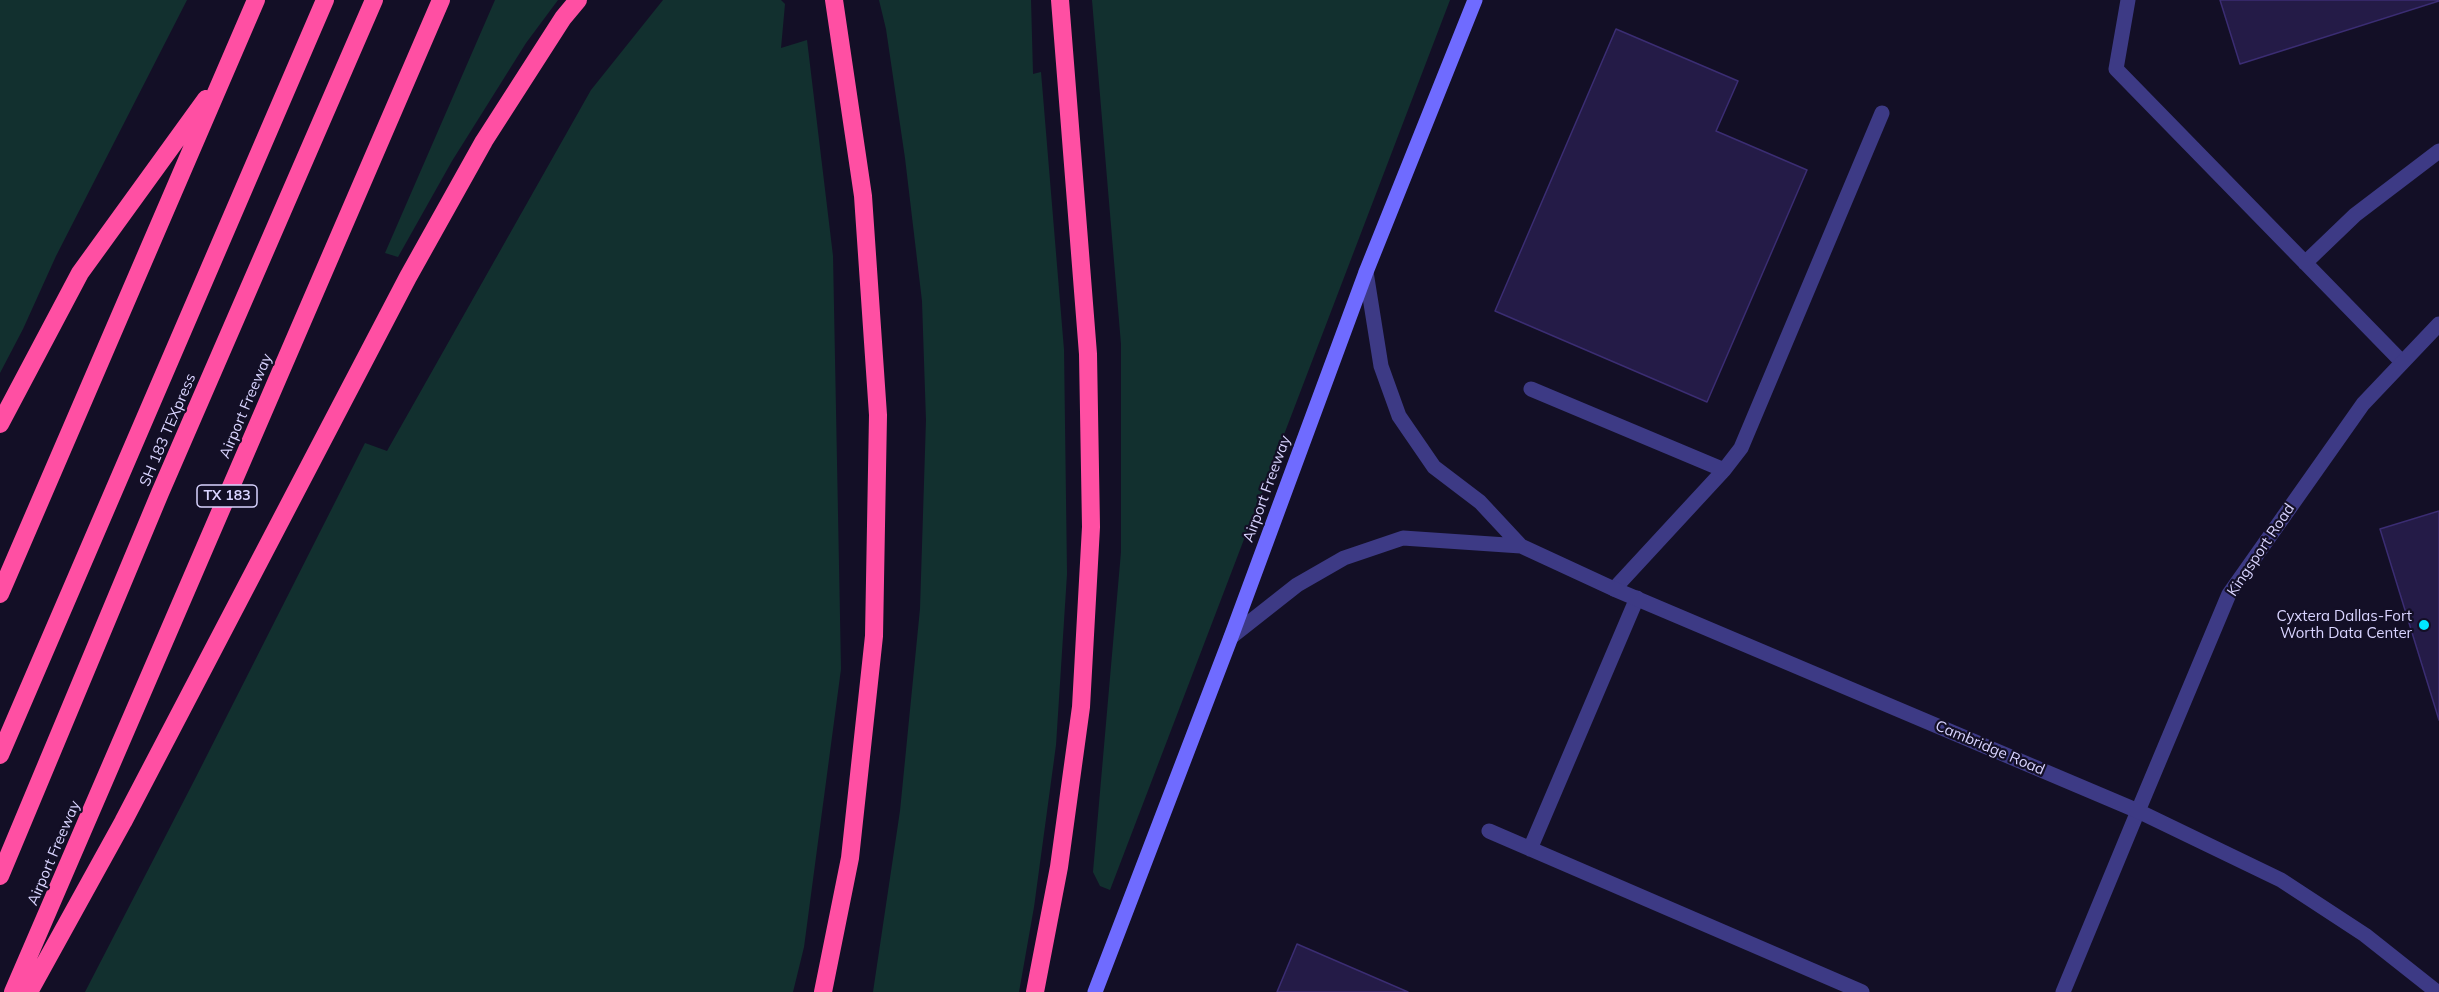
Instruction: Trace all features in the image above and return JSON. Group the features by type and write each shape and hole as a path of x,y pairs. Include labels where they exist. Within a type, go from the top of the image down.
{"highway":[{"path":"0,594 256,0"},
{"name":"SH 183 TEXpress","path":"0,755 325,0"},
{"name":"SH 183 TEXpress","path":"0,876 160,493 374,0"},
{"name":"Airport Freeway","path":"14,992 441,0"},
{"path":"29,992 123,822 420,256 484,141 563,18 578,0"},
{"path":"823,992 850,858 874,636 878,415 862,196 834,0"},
{"path":"1035,992 1059,867 1081,707 1091,527 1088,354 1060,0"},
{"path":"0,424 80,273 225,72"}],"main road":[{"name":"Airport Freeway","path":"1095,992 1231,637 1366,272 1475,0"}],"street":[{"path":"2128,0 2116,69 2403,362"},
{"path":"1614,589 1724,470 1741,448 1882,113"},
{"path":"2305,263 2355,215 2439,152"},
{"name":"Cambridge Road","path":"1366,272 1381,366 1399,416 1434,467 1480,502 1521,546"},
{"name":"Kingsport Road","path":"2063,992 2229,594 2363,404 2439,324"},
{"path":"1531,388 1724,470"},
{"name":"Cambridge Road","path":"1231,637 1298,585 1344,558 1403,538 1521,546 1614,589 2138,811 2281,880 2365,935 2437,992"},
{"path":"1530,849 1637,598"},
{"path":"1489,831 1862,992"}],"green space":[{"path":"0,0 187,0 56,256 0,373"},
{"path":"495,0 558,0 526,43 452,161 398,257 385,253"},
{"path":"663,0 781,0 785,4 781,48 807,40 833,256 841,669 804,947 793,992 85,992 365,443 387,451 591,90"},
{"path":"879,0 1031,0 1033,74 1041,72 1064,350 1067,574 1056,745 1034,907 1019,992 873,992 900,811 920,609 926,420 922,301 905,158 886,29"},
{"path":"1092,0 1450,0 1110,890 1100,886 1093,872 1121,552 1121,344"}],"building":[{"path":"2220,0 2439,0 2439,1 2240,64"},
{"path":"1616,29 1738,81 1716,131 1807,170 1707,402 1495,311"},
{"name":"Cyxtera Dallas-Fort Worth Data Center","path":"2439,511 2439,720 2380,529"},
{"path":"1297,944 1408,992 1277,992"}],"place":[{"name":"Cyxtera Dallas-Fort Worth Data Center","path":"2424,625"}]}
